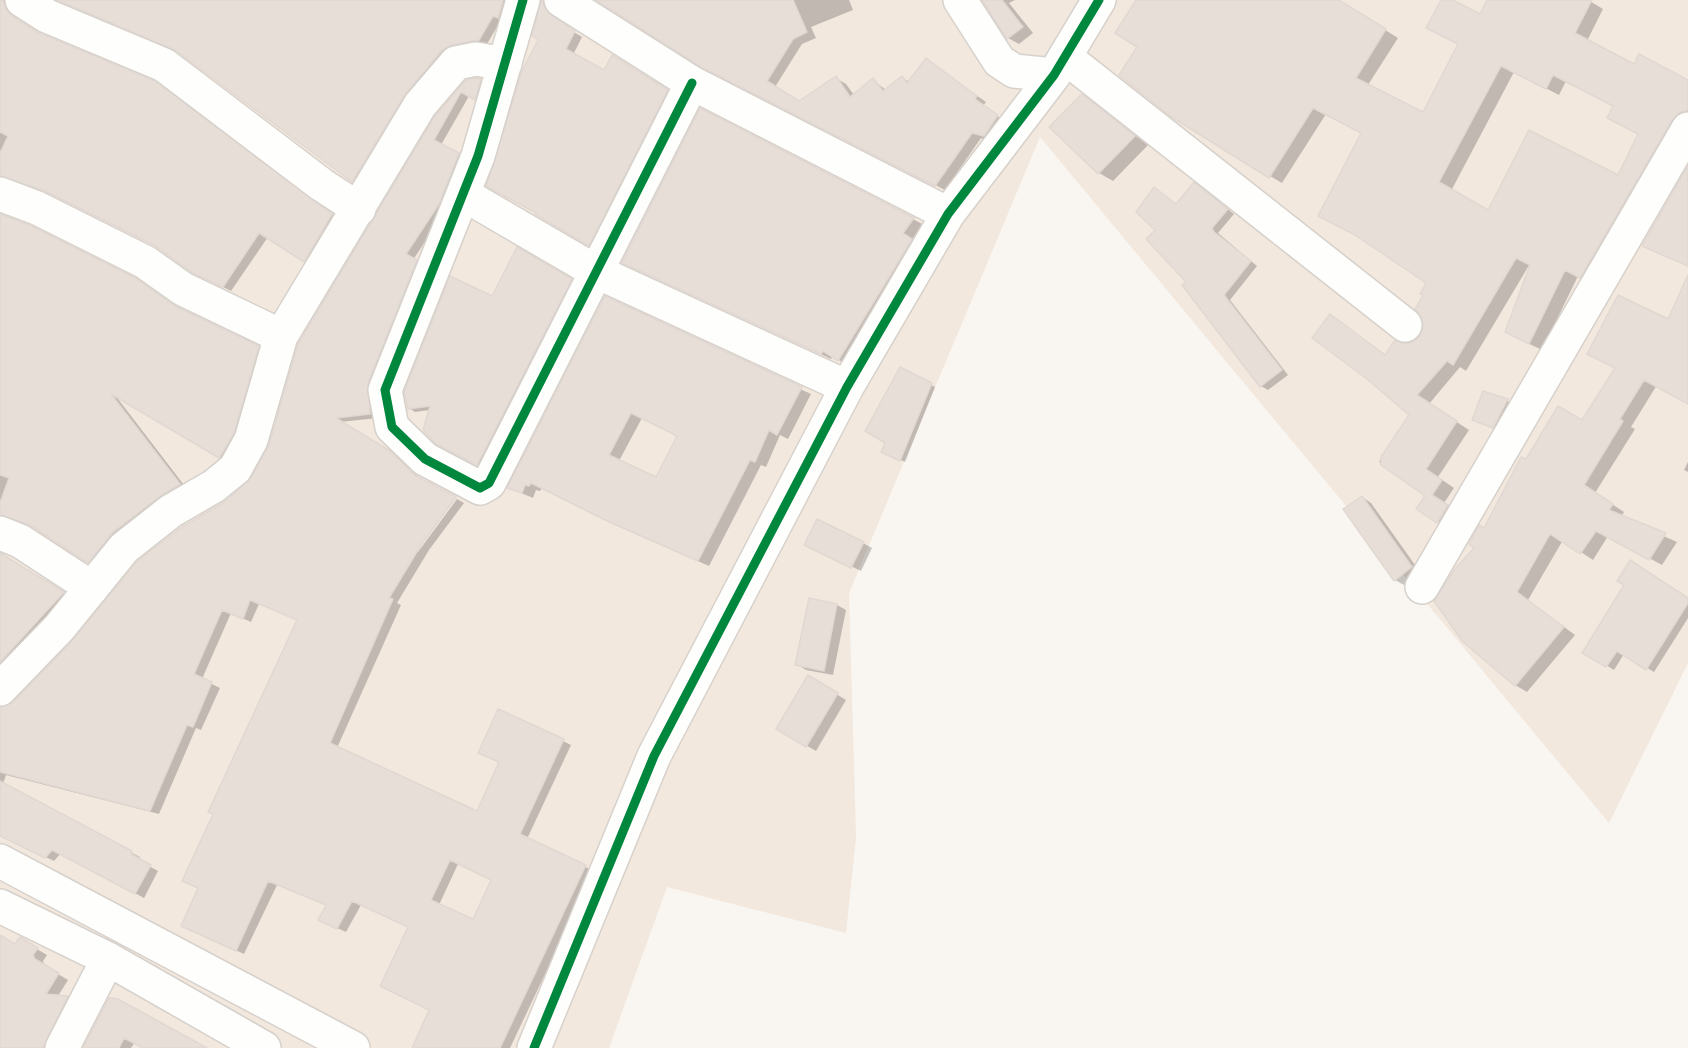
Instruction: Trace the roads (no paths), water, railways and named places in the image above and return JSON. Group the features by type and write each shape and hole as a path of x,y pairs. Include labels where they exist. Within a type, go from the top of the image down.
{"street":[{"path":"22,0 47,16 164,65 322,185 359,209"},
{"path":"523,0 478,156 386,390 392,427 425,459 480,488 489,483 692,83"},
{"path":"561,0 692,83 948,214"},
{"path":"960,0 999,61 1014,71 1060,66 1404,325"},
{"path":"534,1048 654,756 847,387 948,214 1060,66 1099,0"},
{"path":"0,689 59,628 124,548 171,511 214,486 235,469 251,440 281,336 420,105 456,63 476,59 505,64"},
{"path":"1422,587 1688,129"},
{"path":"0,194 38,208 145,262 183,289 281,336"},
{"path":"463,194 595,271 847,387"},
{"path":"0,533 20,541 92,588"},
{"path":"0,861 353,1048"},
{"path":"0,906 108,959 264,1048"},
{"path":"62,1048 108,959"}]}
